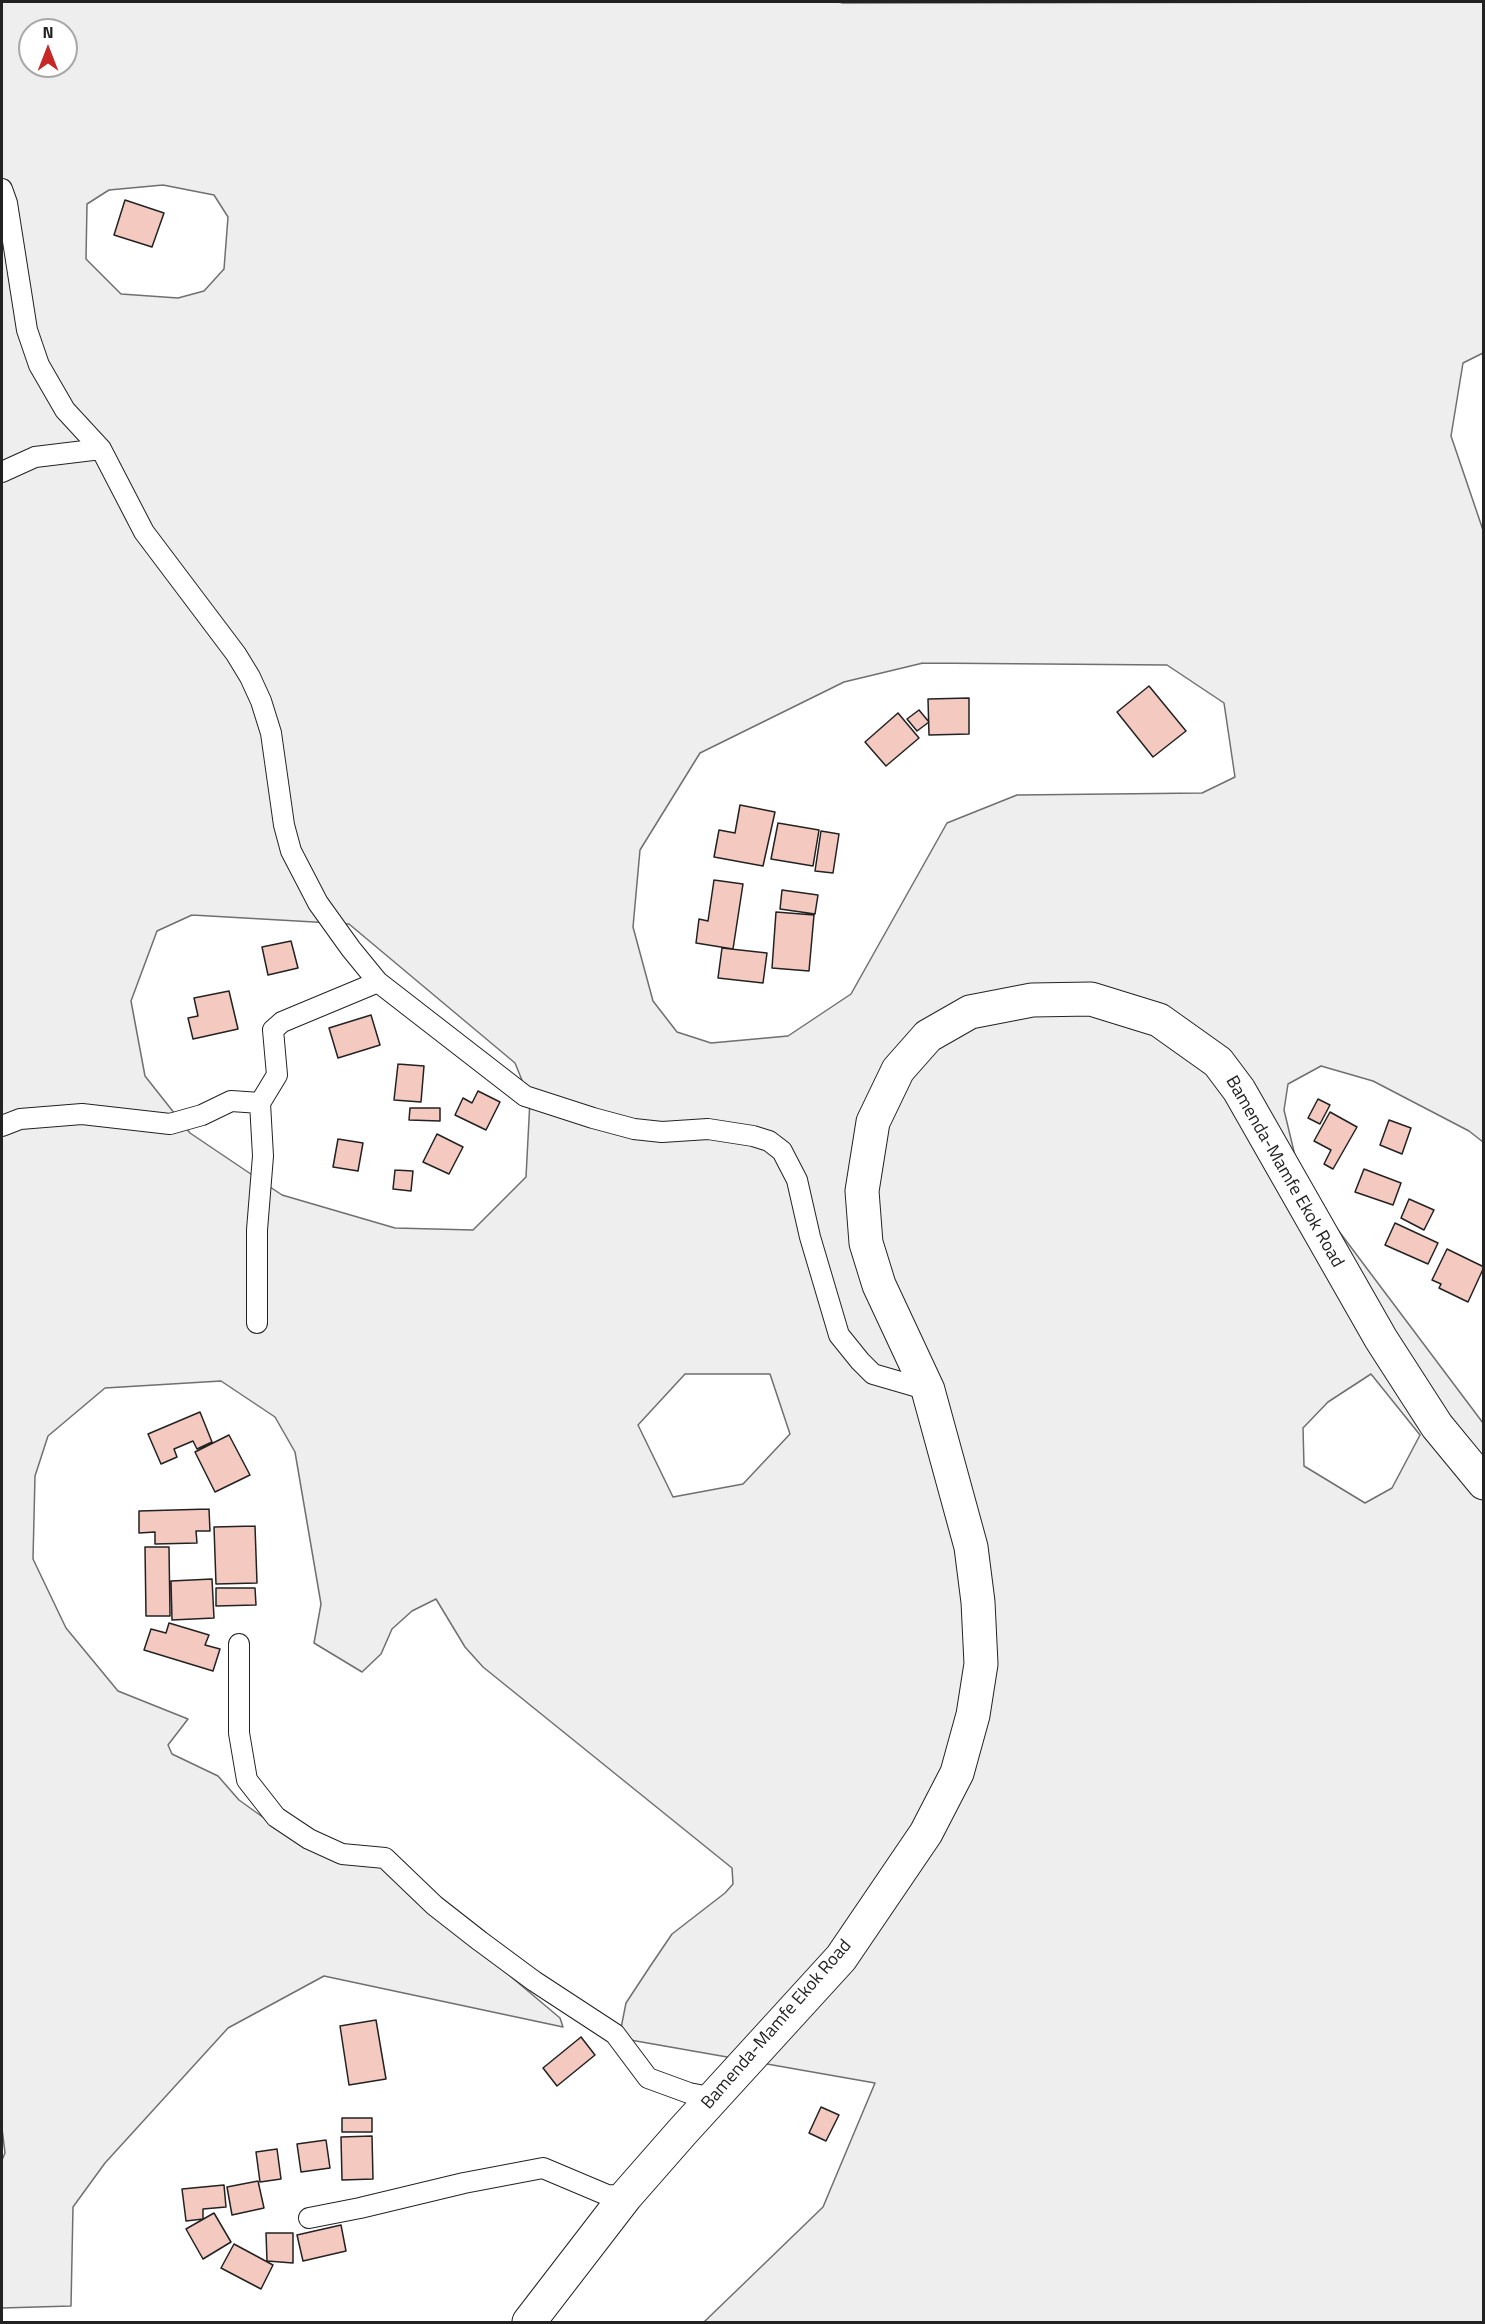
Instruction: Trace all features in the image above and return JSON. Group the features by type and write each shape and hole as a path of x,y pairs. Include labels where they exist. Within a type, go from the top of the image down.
{"highway":[{"name":"Bamenda-Mamfe Ekok Road","path":"529,2322 626,2196 841,1958 926,1833 957,1773 973,1715 981,1665 978,1602 971,1546 928,1390 879,1285 866,1243 862,1191 873,1122 898,1070 928,1036 970,1012 1032,1000 1091,999 1159,1020 1218,1062 1239,1090 1381,1339 1437,1426 1484,1483"}],"street":[{"path":"2,189 7,202 30,344 39,365 65,410 101,449 144,532 236,654 250,677 261,701 271,733 284,825 291,851 318,903 378,982 525,1096 634,1129 662,1132 708,1129 753,1136 769,1141 782,1151 797,1180 810,1237 839,1335 873,1374 928,1390"},
{"path":"2,472 35,457 101,449"},
{"path":"257,1323 257,1230 263,1156 260,1103 278,1075 273,1030 282,1022 378,982"},
{"path":"2,1126 20,1119 82,1113 170,1124 202,1115 231,1101 260,1103"},
{"path":"240,1644 240,1733 247,1780 276,1817 309,1839 342,1854 385,1858 434,1905 480,1941 534,1981 615,2034 648,2078 689,2093 714,2098"},
{"path":"309,2218 464,2183 543,2168 607,2195 626,2196"}],"shaded area":[{"path":"2,2 1483,2 1483,353 1463,363 1451,436 1484,533 1483,1142 1469,1131 1373,1081 1321,1066 1288,1084 1284,1110 1297,1164 1326,1214 1483,1423 1483,2322 704,2322 823,2207 875,2083 619,2038 626,2003 649,1968 672,1934 725,1893 733,1884 732,1868 483,1667 465,1647 436,1599 412,1611 392,1629 381,1654 362,1672 314,1643 321,1604 295,1452 275,1417 221,1381 105,1388 48,1436 35,1476 33,1559 66,1628 118,1691 188,1719 168,1745 172,1754 218,1776 239,1800 271,1823 376,1863 560,2018 563,2027 324,1976 228,2028 105,2163 73,2207 71,2306 2,2308 2,2160 5,2153 2,2128","holes":["163,185 214,195 228,217 224,269 204,291 178,298 121,294 86,259 87,204 109,190","923,663 1167,665 1224,703 1235,777 1202,793 1017,795 947,823 851,994 788,1036 711,1043 677,1032 653,1001 633,927 640,850 700,753 844,682","192,915 349,924 515,1063 530,1100 526,1177 473,1230 395,1228 282,1195 190,1133 145,1076 131,1001 157,931","685,1374 770,1374 790,1434 743,1484 673,1497 638,1425","1371,1374 1420,1435 1392,1488 1365,1503 1304,1466 1303,1428 1328,1402"]}],"building":[{"path":"125,200 164,213 152,247 114,235"},
{"path":"1149,686 1186,731 1153,757 1117,712"},
{"path":"969,698 969,734 929,735 928,699"},
{"path":"919,710 929,722 917,731 907,719"},
{"path":"898,713 919,738 886,766 865,742"},
{"path":"740,805 775,812 763,866 714,857 719,830 735,833"},
{"path":"778,823 819,830 813,866 771,859"},
{"path":"821,831 839,834 833,873 815,871"},
{"path":"714,880 743,884 733,949 696,943 699,919 708,921"},
{"path":"782,890 818,895 815,914 780,909"},
{"path":"776,912 814,915 809,971 772,968"},
{"path":"291,941 298,968 268,975 262,947"},
{"path":"722,948 767,953 763,983 718,978"},
{"path":"229,991 238,1029 193,1039 188,1018 198,1016 194,998"},
{"path":"371,1015 380,1045 338,1058 329,1028"},
{"path":"398,1064 424,1066 421,1102 394,1100"},
{"path":"478,1091 500,1102 486,1130 455,1115 463,1098 472,1103"},
{"path":"1318,1099 1330,1105 1320,1124 1308,1118"},
{"path":"410,1108 440,1108 440,1121 409,1120"},
{"path":"1330,1112 1357,1127 1333,1169 1324,1164 1331,1150 1314,1141"},
{"path":"1389,1120 1411,1128 1402,1154 1380,1145"},
{"path":"437,1134 463,1147 449,1174 423,1162"},
{"path":"338,1139 363,1143 358,1171 333,1167"},
{"path":"1364,1169 1401,1183 1393,1205 1355,1192"},
{"path":"395,1170 413,1171 411,1191 393,1189"},
{"path":"1409,1199 1434,1210 1424,1230 1401,1218"},
{"path":"1395,1223 1438,1243 1428,1264 1385,1245"},
{"path":"1447,1249 1484,1267 1468,1302 1439,1288 1441,1284 1432,1280"},
{"path":"200,1412 212,1442 197,1449 193,1441 174,1449 177,1457 161,1464 148,1434"},
{"path":"229,1435 250,1475 215,1492 195,1452"},
{"path":"209,1509 210,1531 196,1531 197,1543 155,1544 155,1532 139,1533 139,1511"},
{"path":"255,1526 257,1583 216,1584 214,1527"},
{"path":"145,1547 169,1547 170,1616 146,1616"},
{"path":"212,1579 214,1618 172,1620 171,1581"},
{"path":"216,1588 255,1588 256,1605 216,1606"},
{"path":"169,1623 209,1635 205,1645 220,1649 213,1671 144,1650 151,1629 166,1633"},
{"path":"376,2020 386,2079 349,2085 340,2026"},
{"path":"581,2037 595,2055 557,2086 543,2068"},
{"path":"821,2107 839,2115 826,2141 809,2133"},
{"path":"342,2118 372,2118 372,2132 342,2132"},
{"path":"372,2136 373,2179 342,2180 341,2137"},
{"path":"326,2140 330,2168 301,2172 297,2144"},
{"path":"277,2149 281,2179 260,2182 256,2152"},
{"path":"258,2181 264,2208 232,2215 227,2187"},
{"path":"224,2185 226,2207 203,2209 203,2219 186,2221 182,2189"},
{"path":"214,2213 231,2242 203,2259 186,2229"},
{"path":"341,2225 346,2251 303,2261 297,2235"},
{"path":"266,2233 293,2233 293,2263 267,2261"},
{"path":"234,2244 273,2265 261,2289 221,2268"}]}
